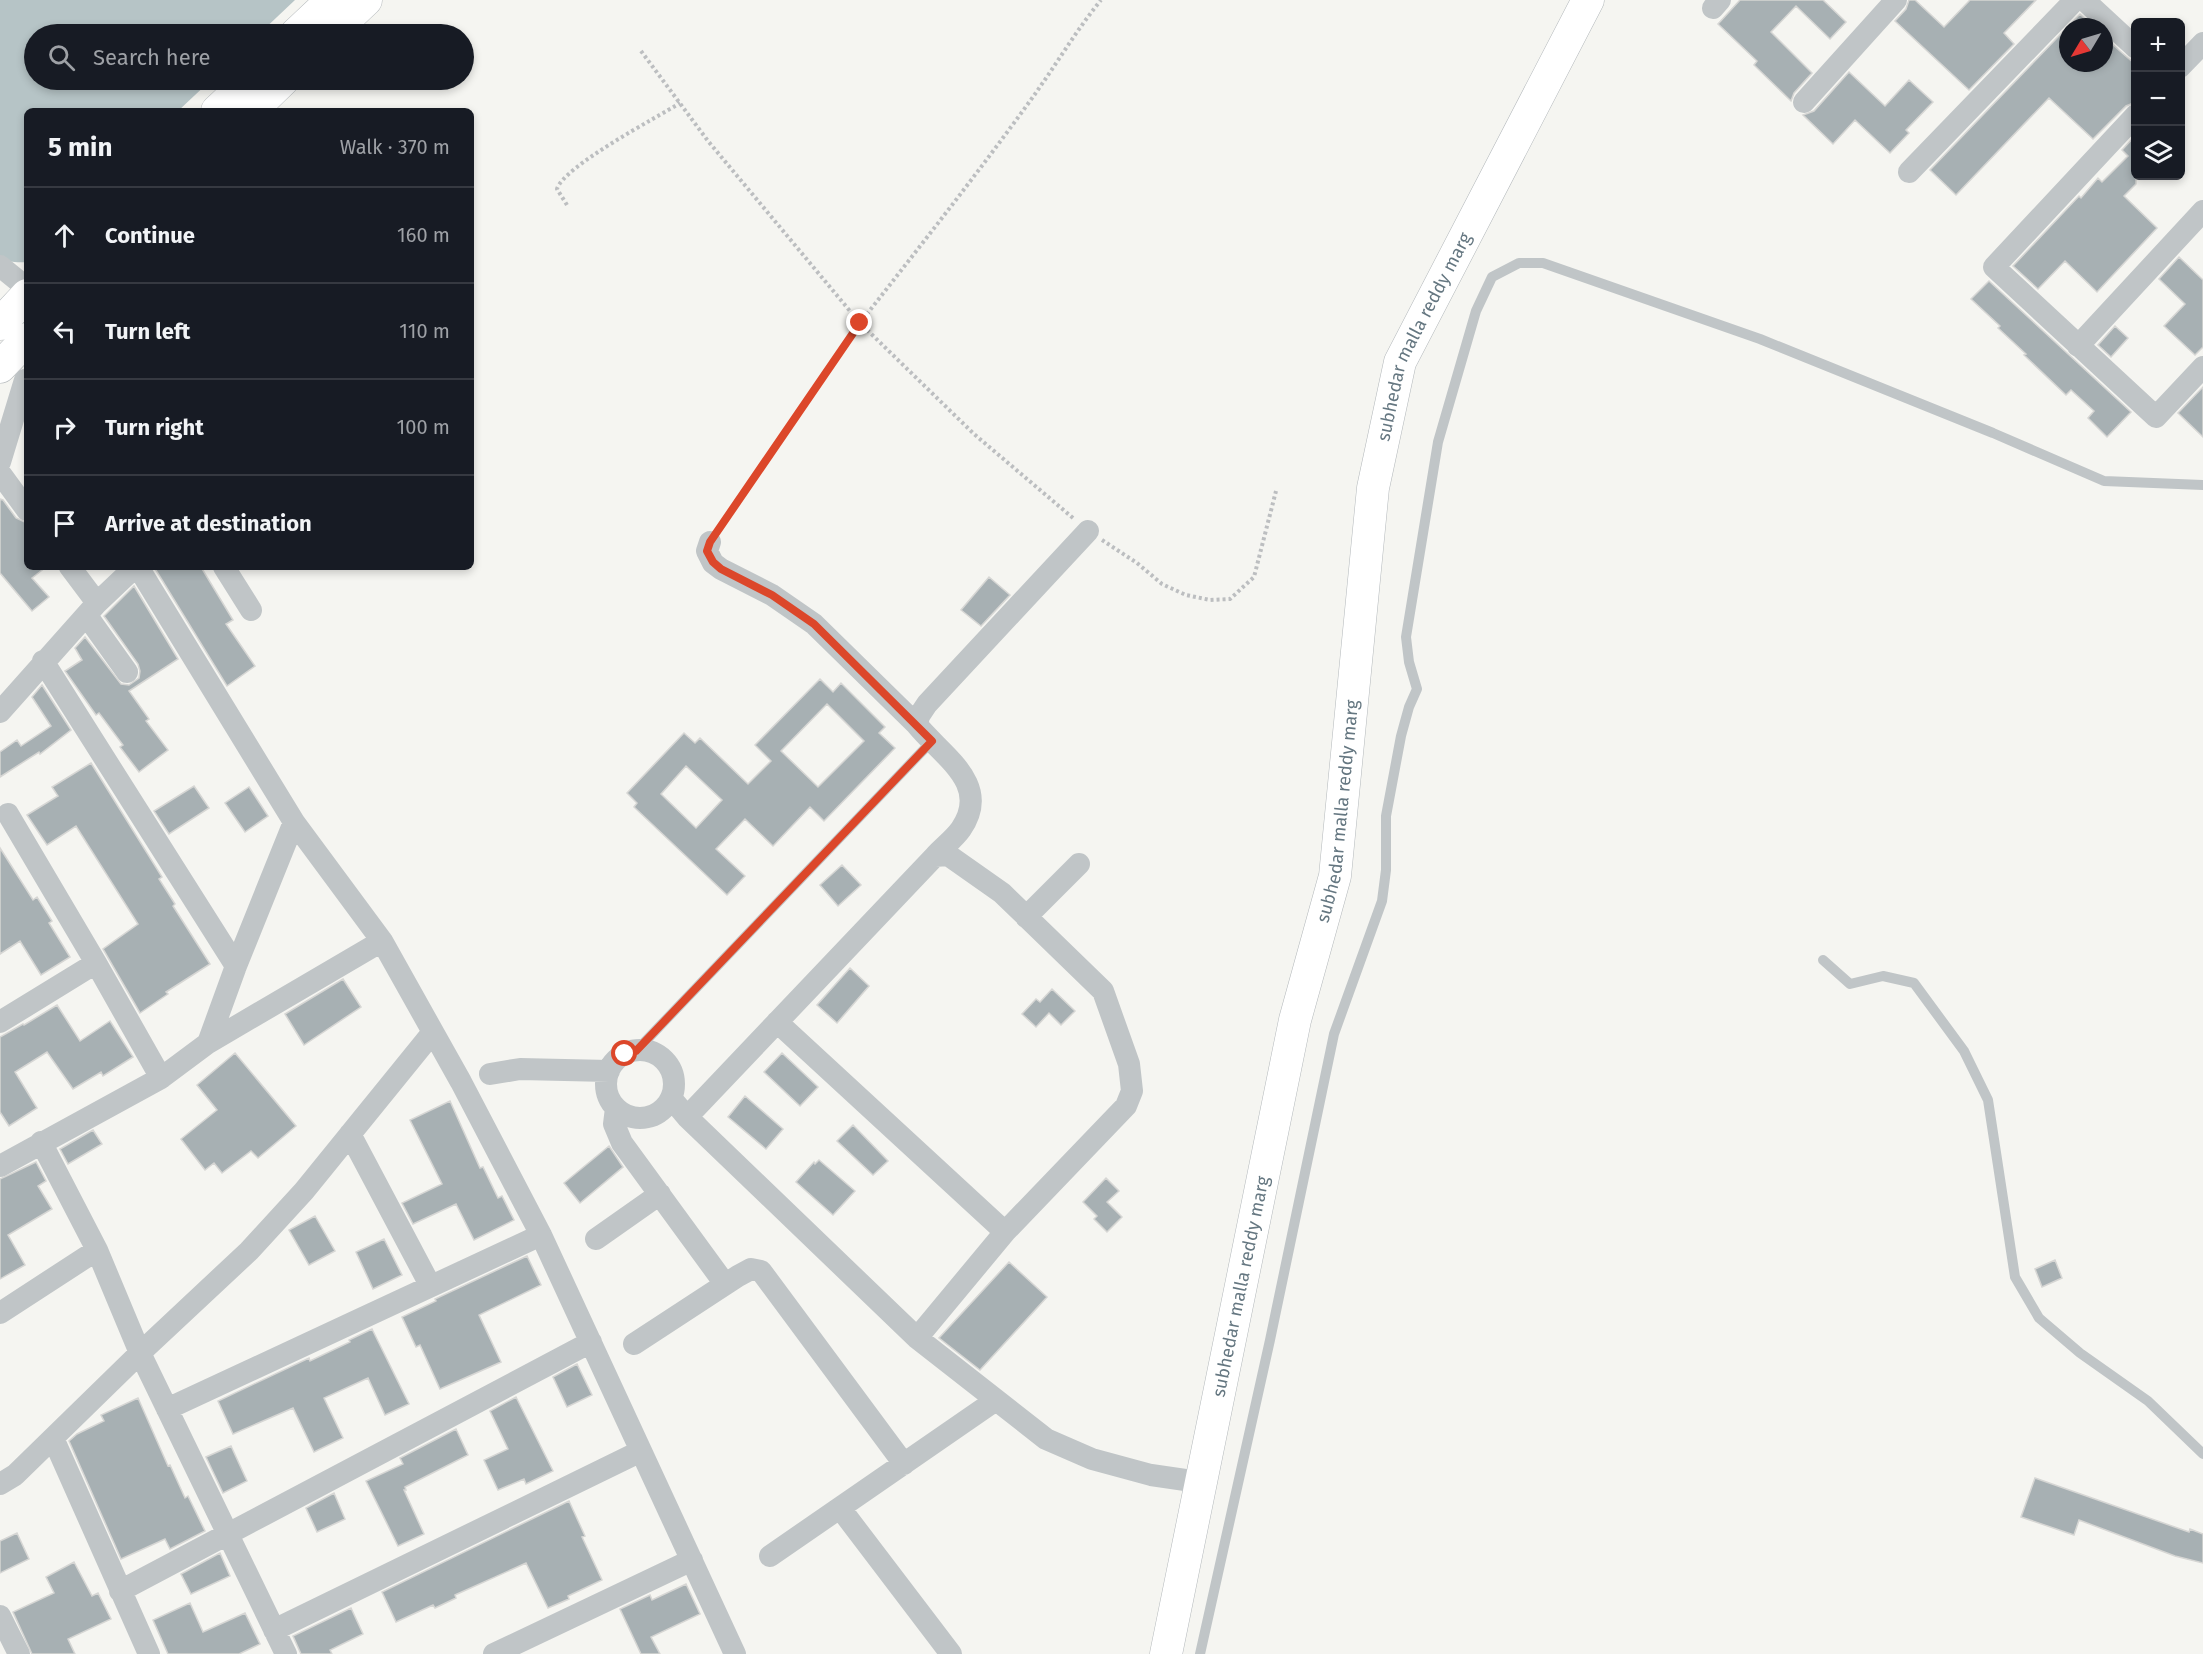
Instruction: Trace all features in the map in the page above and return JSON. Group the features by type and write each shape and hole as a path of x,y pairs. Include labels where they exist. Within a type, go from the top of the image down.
{"main road":[{"path":"307,24 332,0"},
{"path":"341,24 366,0"},
{"name":"subhedar malla reddy marg","path":"1166,1654 1199,1482 1295,1020 1335,876 1373,488 1400,362 1588,0"},
{"path":"220,108 239,90"},
{"path":"254,108 273,90"},
{"path":"0,324 24,298"},
{"path":"0,367 24,342"}],"street":[{"path":"1804,102 1896,0"},
{"path":"1909,172 2075,0"},
{"path":"2084,0 2131,43"},
{"path":"2185,62 2203,42"},
{"path":"2131,120 1994,267 2156,417 2203,367"},
{"path":"2078,346 2203,211"},
{"path":"0,266 24,286"},
{"path":"0,462 24,386"},
{"path":"0,473 24,506"},
{"path":"924,733 919,716 927,704 1088,531"},
{"path":"687,1117 961,829 969,812 971,799 965,778 951,759 814,624 772,595 721,569 713,562 707,551 710,542"},
{"path":"72,570 127,672"},
{"path":"0,712 43,661 133,570"},
{"path":"138,570 294,822 382,941 433,1032 541,1235 735,1654"},
{"path":"226,570 251,610"},
{"path":"43,661 236,966"},
{"path":"8,814 161,1078"},
{"path":"208,1043 236,966 294,822"},
{"path":"917,1338 1005,1232 1126,1106 1132,1091 1129,1064 1103,991 1002,893 948,855 935,856"},
{"path":"1026,917 1079,864"},
{"path":"0,1166 161,1078 208,1043 382,941"},
{"path":"0,1022 96,963"},
{"path":"777,1022 1005,1232"},
{"path":"0,1484 15,1475 249,1251 304,1191 433,1032"},
{"path":"648,1051 667,1064 674,1086 671,1098 665,1108 655,1115 634,1118 624,1114 609,1099 606,1089 609,1071 616,1060 625,1054 648,1051"},
{"path":"490,1074 520,1069 609,1071"},
{"path":"671,1098 687,1117 917,1338 1046,1439 1092,1459 1151,1475 1199,1482"},
{"path":"616,1108 614,1124 617,1134 725,1284"},
{"path":"350,1134 430,1285"},
{"path":"41,1142 97,1250 166,1409 286,1654"},
{"path":"596,1239 660,1194"},
{"path":"166,1409 541,1235"},
{"path":"0,1313 97,1250"},
{"path":"634,1344 751,1269 761,1271 904,1464"},
{"path":"120,1591 591,1342"},
{"path":"770,1556 996,1400"},
{"path":"53,1438 149,1654"},
{"path":"274,1630 641,1452"},
{"path":"840,1508 951,1654"},
{"path":"494,1654 692,1560"},
{"path":"0,1616 10,1647"}],"lane":[{"path":"1200,1654 1270,1340 1334,1034 1382,901 1386,870 1386,816 1401,736 1409,707 1418,689 1409,662 1406,637 1438,442 1476,312 1492,277 1519,263 1543,263 1760,339 1993,433 2104,481 2203,485"},
{"path":"636,1051 924,733"},
{"path":"1823,960 1850,984 1883,976 1914,984 1964,1051 1988,1100 2015,1277 2039,1318 2080,1353 2148,1401 2203,1454"}],"path":[{"path":"710,542 860,323 963,191 1101,0"},
{"path":"641,51 708,141 860,323 974,434 1088,531 1137,563 1161,584 1186,595 1210,600 1230,599 1254,577 1275,491"},
{"path":"567,205 557,189 565,175 596,153 680,103"}],"shaded area":[{"path":"0,0 295,0 270,24 24,24 24,90 200,90 181,108 24,108 24,262 10,261 0,257"}],"building":[{"path":"1740,0 1823,0 1846,22 1830,39 1796,6 1771,32 1812,73 1794,93 1791,101 1754,65 1757,61 1718,24"},
{"path":"1909,0 1915,0 1944,27 1970,0 2036,0 2004,33 2014,44 1969,90 1895,21 1906,9"},
{"path":"2059,36 2059,72 2113,72 2113,45 2131,61 2131,104 2126,106 2093,139 2049,98 1956,195 1930,170"},
{"path":"1849,72 1885,106 1909,80 1933,102 1906,130 1909,133 1890,153 1855,120 1833,144 1803,115 1814,111"},
{"path":"2131,140 2131,180 2136,180 2136,184 2124,196 2157,228 2097,292 2065,261 2038,289 2013,266 2079,196 2081,198 2098,178 2102,182 2128,156 2122,150"},
{"path":"2179,257 2203,280 2203,347 2195,355 2164,326 2185,304 2159,279"},
{"path":"1989,281 2131,412 2107,437 2088,418 2094,411 2071,390 2066,395 1971,299"},
{"path":"2115,326 2128,338 2111,357 2098,345"},
{"path":"2203,387 2203,437 2178,413"},
{"path":"0,499 16,518 24,522 24,570 42,570 32,578 49,597 32,611 0,573"},
{"path":"156,570 203,570 233,620 226,624 255,666 227,686"},
{"path":"989,577 1010,595 981,626 961,610"},
{"path":"134,586 178,659 129,691 149,719 146,721 168,750 139,772 120,747 123,745 99,713 96,715 65,671 82,660 75,648 85,637 121,684 129,685 139,678 138,664 104,616"},
{"path":"820,679 833,692 841,683 885,727 879,733 895,748 824,821 810,807 773,846 745,819 716,849 745,876 727,895 634,807 637,803 627,793 684,733 695,743 700,738 748,784 771,761 755,745","holes":["827,704 864,741 818,787 781,751","686,766 722,800 696,828 661,794"]},
{"path":"42,685 71,730 40,754 39,752 0,777 0,752 17,740 21,746 51,726 32,697"},
{"path":"91,763 162,877 159,879 175,904 173,906 210,964 166,992 168,994 140,1013 103,949 138,924 76,826 47,845 27,815 58,796 52,787"},
{"path":"194,786 209,808 169,834 154,811"},
{"path":"249,787 268,816 245,832 225,803"},
{"path":"0,848 33,900 37,897 52,921 49,923 70,957 41,975 20,941 0,954"},
{"path":"842,865 861,885 838,906 820,885"},
{"path":"850,968 869,986 837,1023 817,1005"},
{"path":"343,979 361,1007 304,1045 285,1014"},
{"path":"1052,989 1075,1011 1061,1025 1049,1013 1036,1027 1022,1014 1036,999 1040,1002"},
{"path":"57,1005 80,1041 110,1021 133,1057 103,1076 101,1072 73,1089 47,1052 15,1072 37,1108 9,1126 0,1112 0,1037"},
{"path":"235,1053 296,1126 258,1158 251,1151 222,1173 214,1163 205,1170 181,1139 217,1110 197,1085"},
{"path":"782,1053 818,1087 800,1106 764,1072"},
{"path":"745,1096 783,1129 766,1149 728,1117"},
{"path":"450,1101 480,1168 483,1167 498,1198 502,1196 514,1220 474,1240 456,1204 413,1224 402,1203 442,1184 410,1120"},
{"path":"853,1125 888,1161 873,1175 837,1141"},
{"path":"93,1130 102,1144 68,1164 60,1149"},
{"path":"609,1146 623,1167 580,1203 564,1183"},
{"path":"819,1160 855,1191 833,1215 796,1182 814,1162 815,1164"},
{"path":"36,1162 46,1181 38,1186 52,1209 8,1235 25,1265 0,1279 0,1179"},
{"path":"1106,1178 1119,1191 1107,1202 1122,1217 1107,1232 1094,1219 1097,1216 1083,1202"},
{"path":"315,1216 335,1251 309,1265 289,1230"},
{"path":"384,1239 402,1275 373,1289 356,1252"},
{"path":"527,1256 541,1285 479,1315 501,1362 440,1389 420,1345 416,1347 402,1317"},
{"path":"2055,1260 2062,1278 2042,1287 2035,1269"},
{"path":"1009,1262 1047,1297 980,1370 939,1338"},
{"path":"372,1329 409,1404 385,1415 368,1378 324,1398 343,1438 314,1452 293,1408 233,1434 218,1401 309,1358 310,1361"},
{"path":"577,1364 592,1395 567,1407 553,1377"},
{"path":"516,1397 553,1471 526,1484 524,1479 498,1490 484,1460 508,1449 490,1411"},
{"path":"138,1398 168,1466 170,1465 185,1498 188,1496 205,1531 170,1549 165,1539 121,1559 69,1441 77,1434 104,1421 101,1415"},
{"path":"456,1429 468,1455 405,1487 406,1490 404,1490 424,1534 398,1546 366,1481 403,1464 400,1458"},
{"path":"231,1446 247,1481 223,1493 206,1457"},
{"path":"2035,1478 2189,1532 2190,1529 2203,1534 2203,1563 2175,1556 2079,1520 2074,1535 2021,1517"},
{"path":"334,1493 345,1519 317,1532 306,1508"},
{"path":"569,1501 585,1536 582,1537 602,1580 548,1608 526,1563 455,1595 456,1598 435,1608 433,1605 396,1622 382,1592"},
{"path":"17,1533 29,1559 0,1573 0,1541"},
{"path":"220,1553 230,1576 191,1594 181,1574"},
{"path":"74,1562 92,1596 98,1593 111,1619 68,1639 75,1654 32,1654 13,1612 54,1593 46,1577"},
{"path":"686,1584 700,1614 651,1637 660,1654 641,1654 620,1609 650,1595 652,1600"},
{"path":"190,1603 203,1632 245,1613 260,1644 239,1654 168,1654 153,1620"},
{"path":"351,1608 363,1634 330,1650 332,1654 301,1654 293,1636"}],"route":[{"path":"625,1054 636,1051 932,741 814,624 772,595 721,569 713,562 707,551 710,542 860,323"}]}
